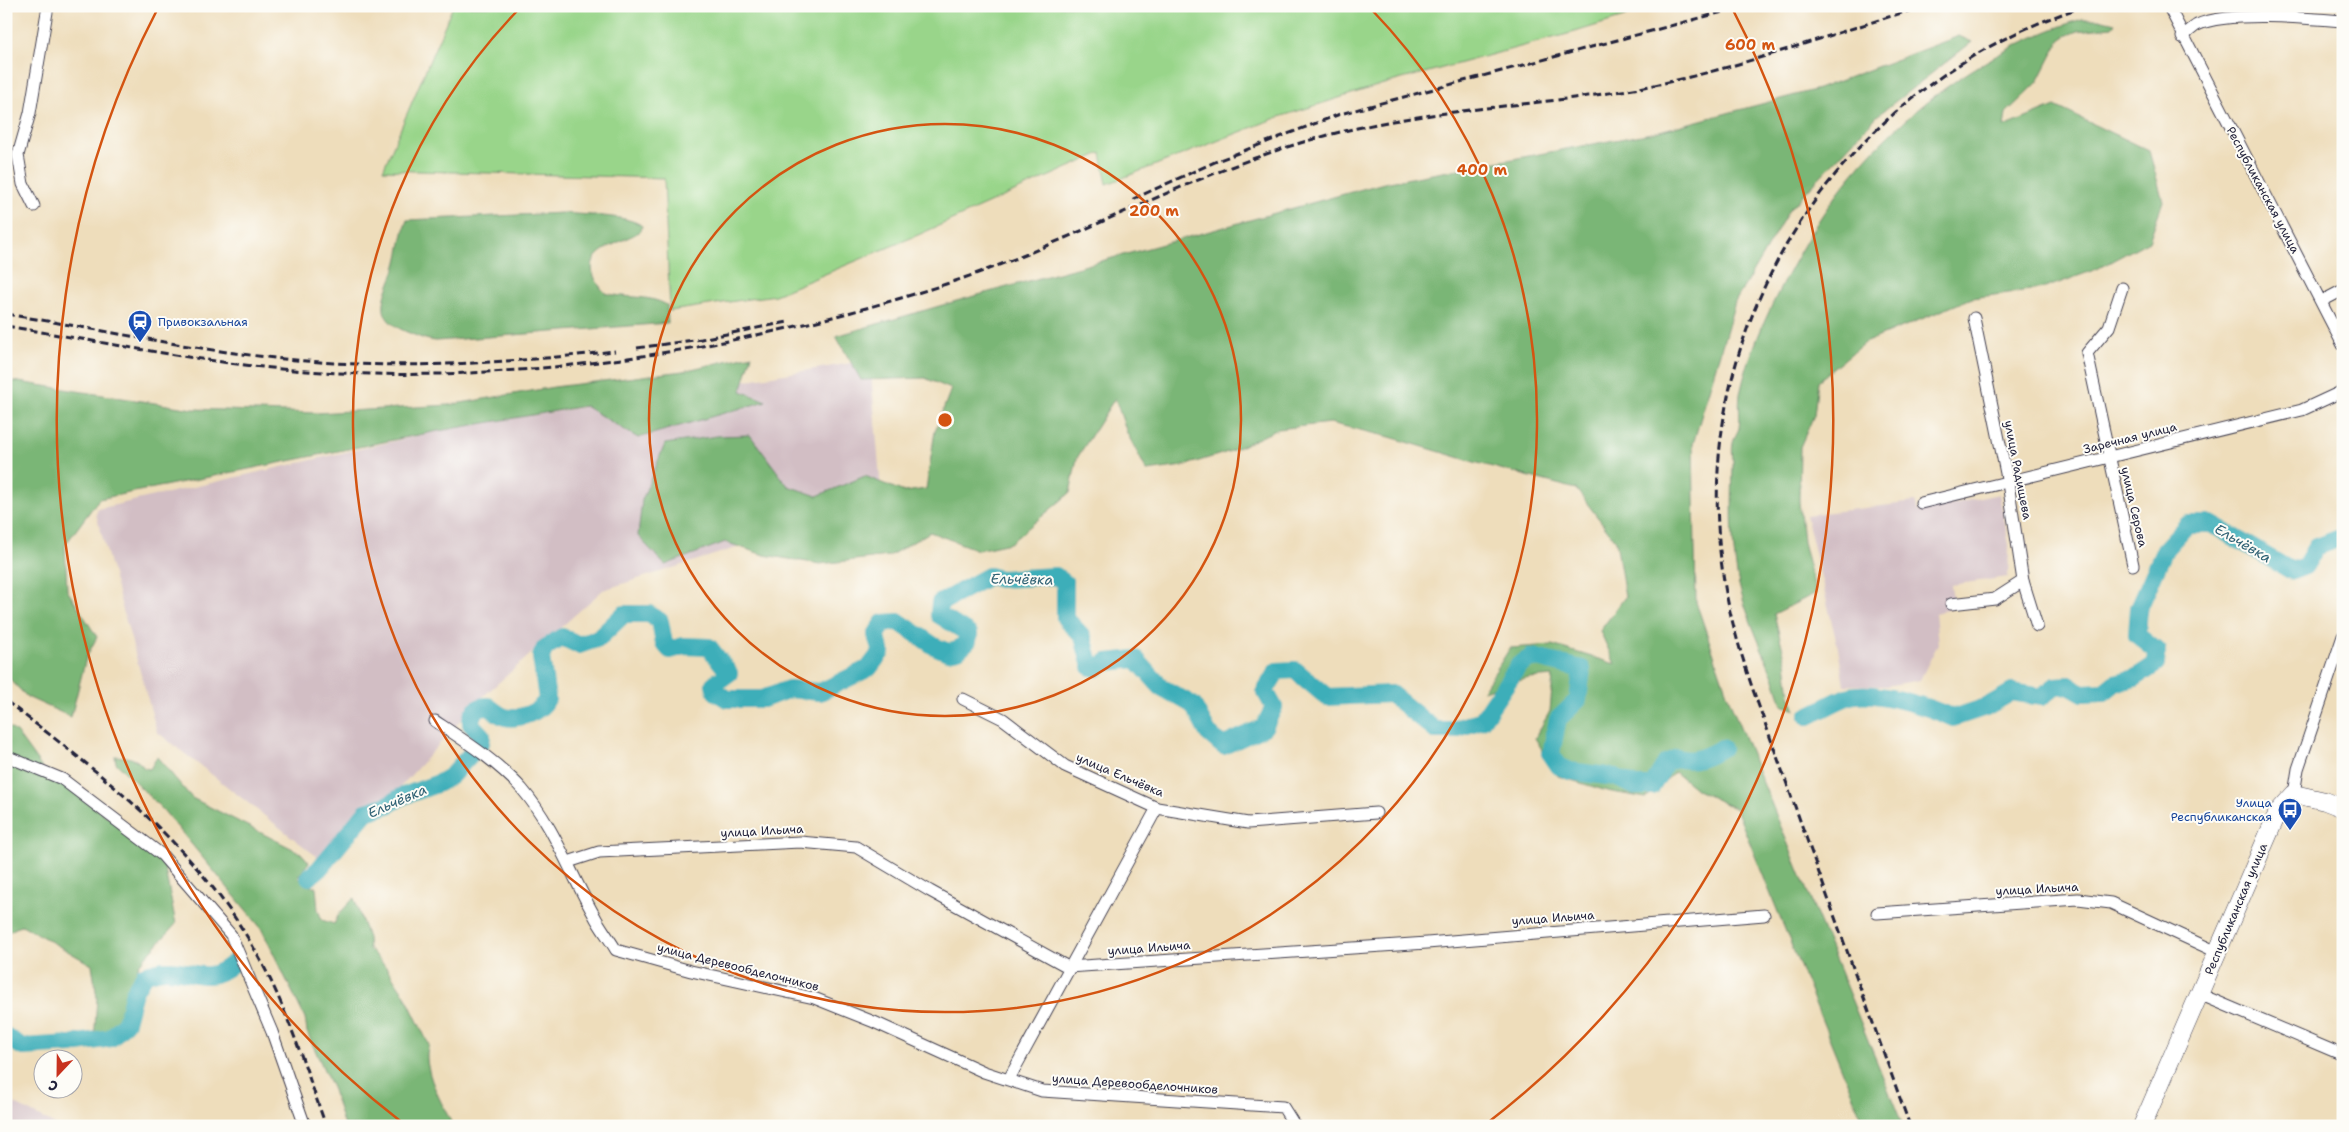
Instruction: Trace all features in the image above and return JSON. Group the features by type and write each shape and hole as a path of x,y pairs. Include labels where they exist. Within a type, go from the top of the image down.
{"main road":[{"path":"2294,794 2325,801 2343,808"},
{"name":"Республиканская улица","path":"2142,1126 2278,812 2294,794"}],"street":[{"path":"34,206 21,178 18,155 35,85 48,6"},
{"name":"Республиканская улица","path":"2170,9 2182,37 2322,301 2343,345"},
{"path":"2182,37 2197,26 2225,18 2296,17 2343,21"},
{"name":"улица Серова","path":"2122,288 2109,327 2087,353 2133,565"},
{"path":"2322,301 2343,290"},
{"name":"улица Радищева","path":"1974,318 2008,483 2023,581 2037,626"},
{"name":"Заречная улица","path":"1920,503 2302,410 2343,391"},
{"path":"1951,604 1995,598 2023,581"},
{"path":"2294,794 2298,769 2343,636"},
{"name":"улица Ельчёвка","path":"963,699 1003,719 1065,766 1157,808 1248,823 1376,813"},
{"name":"улица Деревообделочников","path":"435,721 485,756 521,789 542,818 568,862 594,915 616,950 691,971 814,998 874,1022 984,1072 1042,1091 1283,1108 1295,1126"},
{"path":"6,756 62,779 168,860 231,935 272,1032 305,1126"},
{"path":"1009,1079 1068,967 1157,808"},
{"name":"улица Ильича","path":"568,862 599,852 609,851 800,842 856,847 930,891 1068,967 1427,943 1764,915"},
{"name":"улица Ильича","path":"1877,913 2078,899 2111,903 2217,952"},
{"path":"2200,994 2343,1055"}],"shaded area":[{"path":"870,360 882,502 603,590 479,700 329,866 157,732 96,514 98,509 438,431"},
{"path":"1999,494 2009,545 2008,577 1951,585 1954,608 1935,613 1938,644 1920,680 1886,686 1844,685 1838,648 1806,515 1915,502 1918,511"},
{"path":"6,1099 57,1126 6,1126"}],"green space":[{"path":"453,6 1645,6 1624,17 1575,32 1380,85 1276,118 1107,184 1101,153 918,235 775,295 670,311 664,178 383,170"},
{"path":"2082,19 2099,19 2115,23 2112,27 2078,31 2059,41 2038,82 2006,113 2004,127 2055,106 2149,151 2163,201 2149,241 2097,269 2045,288 1972,298 1864,343 1818,381 1814,415 1800,447 1799,501 1803,542 1816,593 1774,614 1786,662 1790,695 1796,710 1782,705 1771,671 1744,603 1734,555 1732,449 1734,438 1739,428 1740,394 1752,351 1764,323 1776,296 1823,214 1852,175 1900,124 1956,80 1986,62 2017,45"},
{"path":"1959,36 1972,42 1878,115 1789,210 1735,302 1693,444 1696,602 1730,702 1903,1126 1865,1126 1736,809 1697,790 1675,772 1646,798 1607,791 1558,776 1535,738 1550,711 1553,676 1529,678 1483,691 1510,648 1552,645 1615,664 1600,631 1625,597 1616,541 1576,489 1390,437 1330,423 1278,429 1231,451 1183,466 1147,471 1127,433 1115,398 1077,458 1070,493 1010,543 978,550 930,532 889,556 820,564 764,555 725,542 665,565 638,536 642,500 665,444 717,436 750,435 788,486 817,496 865,476 904,492 926,489 935,431 951,389 925,378 861,380 836,336 1384,183 1652,133 1818,89"},
{"path":"563,213 616,218 636,222 642,226 641,231 599,253 594,260 592,269 596,280 605,293 652,299 667,305 668,323 436,341 407,332 389,320 385,313 385,298 395,269 407,220"},
{"path":"752,355 741,391 766,401 638,438 585,406 438,431 99,499 65,545 67,590 97,637 86,658 71,717 27,697 6,675 6,380 193,409 317,413 449,405 554,387 683,371"},
{"path":"6,725 16,732 45,772 162,855 176,924 139,964 120,1028 94,1041 97,998 92,965 22,925 6,933"},
{"path":"115,756 131,758 144,768 150,769 157,757 192,798 301,853 309,862 298,877 306,885 316,887 318,910 322,920 334,924 339,914 354,898 368,938 369,949 386,967 406,997 429,1045 427,1054 430,1075 453,1126 344,1126 333,1090 307,1032 305,1018 261,928 164,811 116,763"}],"waterway":[{"name":"Ельчёвка","path":"1808,716 1842,699 1858,695 1871,695 1901,700 1953,718 1986,707 2012,692 2042,697 2055,686 2069,685 2083,693 2104,692 2115,683 2135,678 2156,664 2157,651 2137,635 2139,608 2165,549 2188,524 2211,524 2292,571 2305,566 2316,547 2343,537"},
{"name":"Ельчёвка","path":"481,743 482,736 471,724 473,714 481,707 488,706 503,716 511,718 529,714 544,704 547,699 541,657 545,648 562,637 579,645 599,638 624,614 649,614 660,621 664,643 670,650 684,646 709,647 729,673 714,684 716,692 727,699 763,699 789,689 820,692 869,668 881,652 876,635 883,623 899,622 934,646 948,652 958,650 968,641 969,634 939,615 940,603 989,576 1000,579 1056,576 1065,583 1065,618 1083,637 1091,667 1096,668 1107,662 1136,659 1161,687 1193,705 1208,733 1223,746 1264,727 1274,707 1265,691 1277,671 1295,670 1327,697 1391,694 1435,730 1452,730 1482,720 1519,665 1532,657 1582,669 1578,700 1558,719 1551,754 1559,766 1570,771 1615,777 1635,786 1652,786 1666,763 1677,758 1690,760 1701,758 1722,748"},
{"name":"Ельчёвка","path":"309,877 319,869 366,812 388,805 401,797 439,783 451,776 471,754"},
{"name":"Ельчёвка","path":"6,1037 23,1047 71,1044 111,1038 126,1022 134,992 144,975 167,970 208,975 215,974 232,964"}],"railway":[{"path":"1133,199 1217,161 1340,114 1745,6"},
{"path":"6,326 212,361 281,369 364,374 449,374 533,369 618,359 702,346 785,329 866,308 946,284 1041,248 1228,168 1325,136 1402,119 1560,100 1639,88 1747,62 1925,6"},
{"path":"1910,1126 1752,687 1730,613 1722,567 1718,474 1731,384 1759,299 1802,220 1857,150 1924,89 2001,41 2086,6"},
{"path":"6,314 241,354 320,362 394,365 468,363 615,351"},
{"path":"637,348 701,339 788,322"},
{"path":"6,701 114,787 180,850 210,884 237,921 271,981 296,1042 326,1126"}],"place":[{"name":"Привокзальная","path":"140,343"},
{"name":"Улица Республиканская","path":"2290,831"}]}
